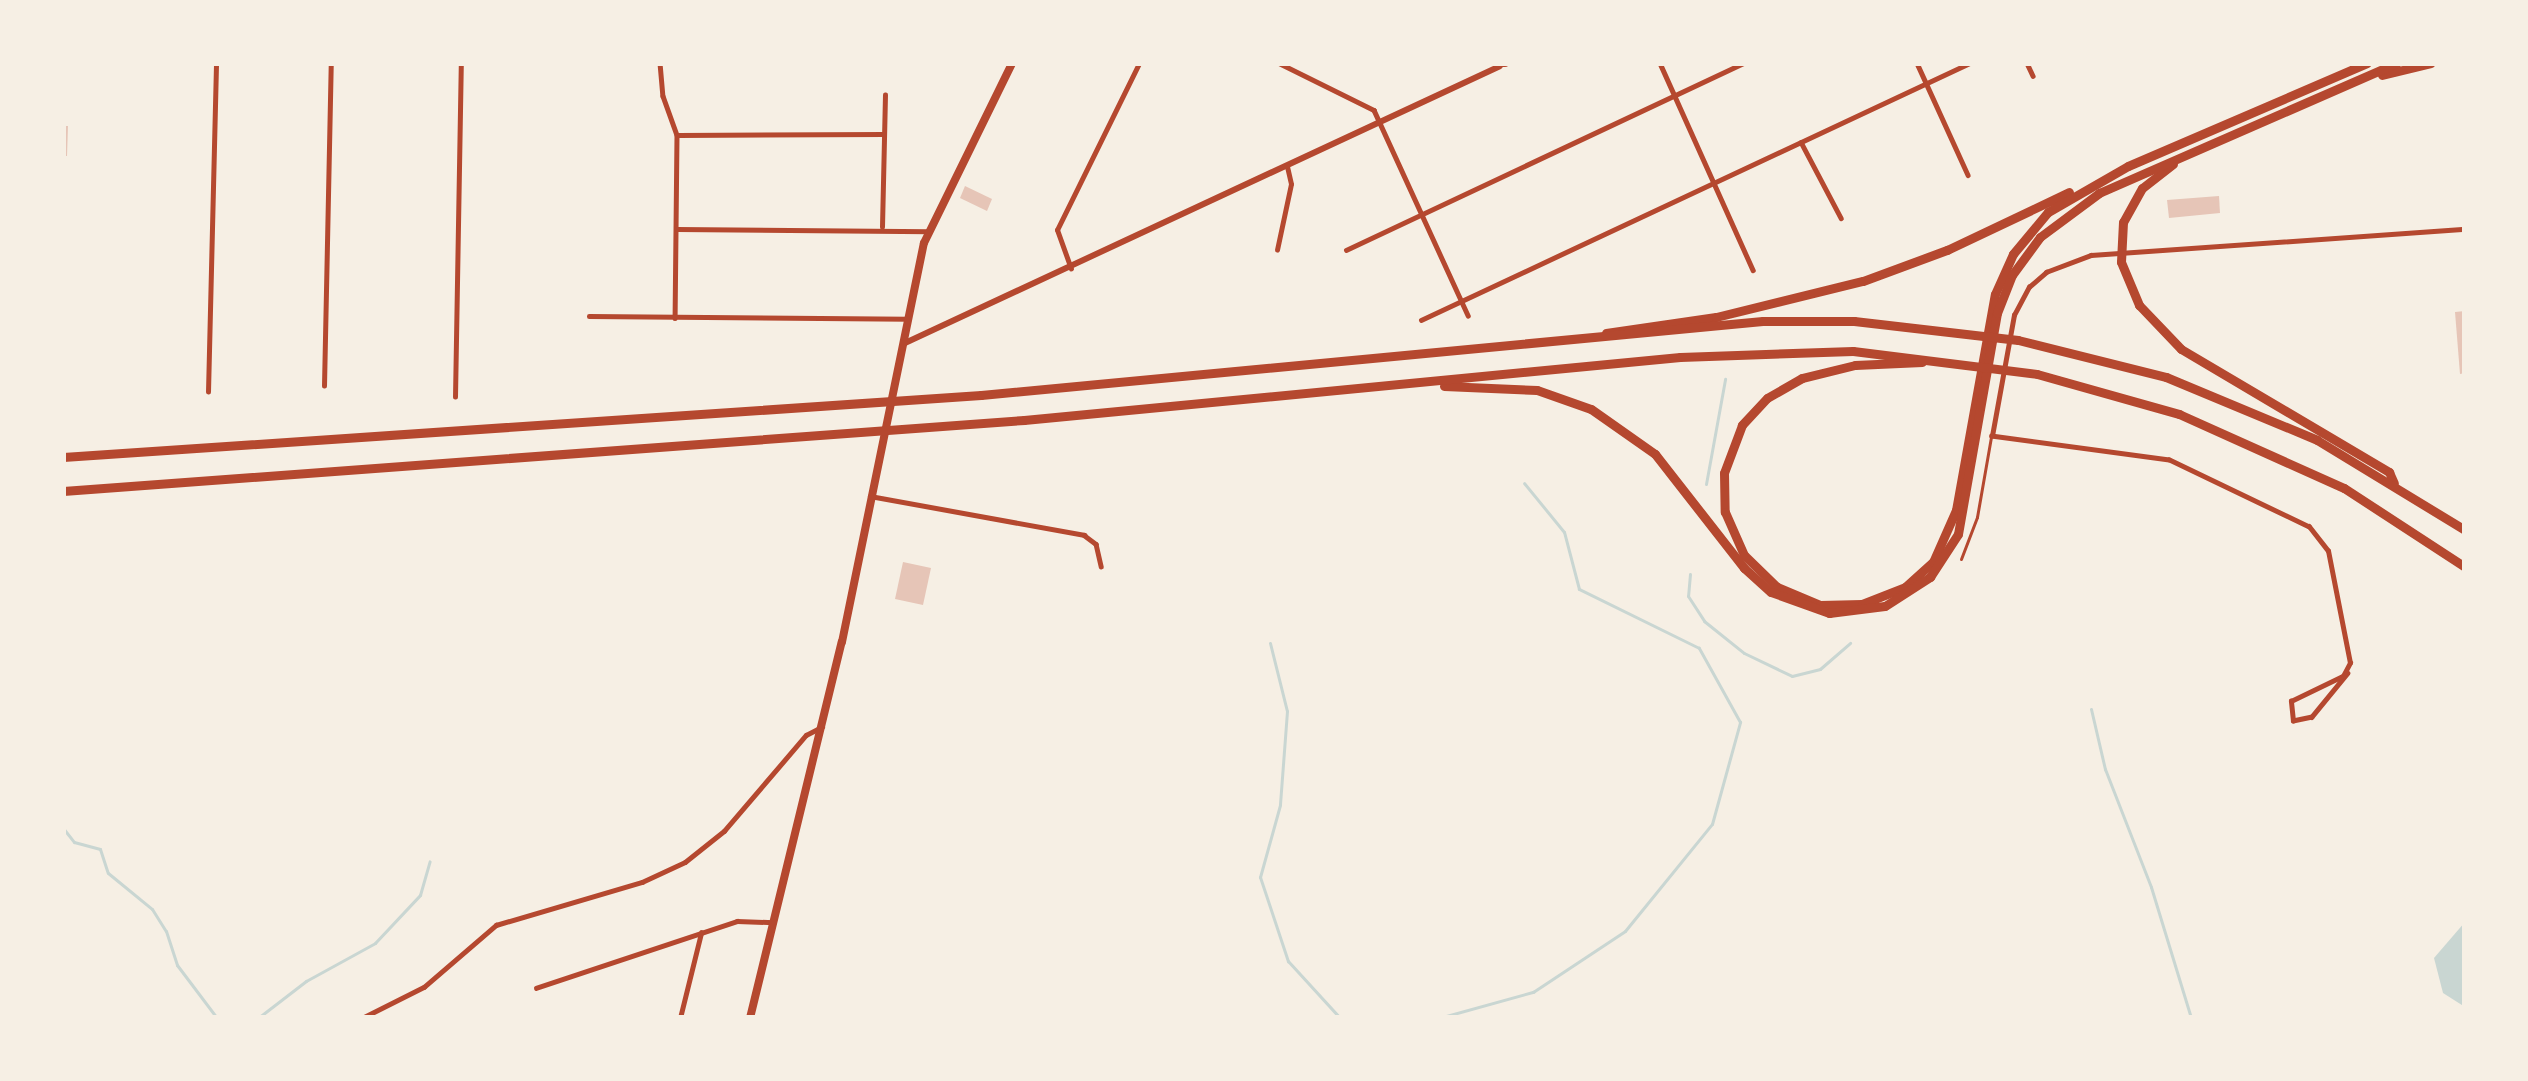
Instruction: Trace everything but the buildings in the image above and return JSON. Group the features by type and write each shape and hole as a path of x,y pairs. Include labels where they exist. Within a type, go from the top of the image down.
{"highway":[{"path":"2320,82 2354,63"},
{"path":"1525,345 1716,317 1843,287 1947,250 2367,63"},
{"path":"1384,386 1506,386 1581,404 1654,454 1750,574 1771,592 1821,612 1875,610 1930,577 1958,534 1995,321 2024,256 2073,208 2207,144 2397,63"},
{"path":"2342,86 2431,63"},
{"path":"2207,144 2142,188 2123,222 2121,262 2139,305 2171,341 2389,472 2394,482"},
{"path":"1976,364 1892,362 1839,368 1788,383 1758,406 1730,449 1724,486 1732,534 1760,573 1808,602 1848,606 1896,592 1933,562 1956,510 1990,314 2003,274 2040,220 2102,179"},
{"path":"63,457 981,395 1779,321 1885,322 2018,340 2129,365 2212,394 2296,430 2394,482 2465,530"},
{"path":"63,490 1047,418 1795,350 1884,352 2012,370 2132,399 2264,448 2362,499 2465,567"}],"main road":[{"path":"750,1018 822,728 929,231 1012,63"}],"street":[{"path":"208,392 216,63"},
{"path":"324,386 331,63"},
{"path":"455,397 461,63"},
{"path":"660,63 663,96 677,135 675,318"},
{"path":"1071,268 1057,230 1139,63"},
{"path":"1279,63 1374,110 1468,315"},
{"path":"1660,63 1753,270"},
{"path":"1346,250 1744,63"},
{"path":"1917,63 1968,176"},
{"path":"1421,320 1970,63"},
{"path":"2026,63 2033,76"},
{"path":"902,344 1500,64"},
{"path":"882,228 885,94"},
{"path":"677,135 884,134"},
{"path":"1801,142 1841,218"},
{"path":"1277,250 1291,184 1287,166"},
{"path":"677,229 929,231"},
{"path":"2348,673 2296,696 2289,706 2293,721 2302,723 2312,717 2348,673 2349,648 2328,551 2304,524 2169,460 1991,436 2014,315 2030,287 2056,266 2091,255 2465,229"},
{"path":"589,316 907,320"},
{"path":"871,496 1084,535 1096,544 1101,566"},
{"path":"362,1018 424,987 487,929 642,882 685,862 724,831 806,735 822,728"},
{"path":"536,988 747,919 773,922"},
{"path":"680,1018 701,932"}],"lane":[{"path":"1961,559 1977,518 1991,436"}],"shaded area":[{"path":"2465,922 2465,1007 2443,993 2434,958"}],"waterway":[{"path":"1706,484 1725,379"},
{"path":"1439,1018 1533,992 1625,931 1712,824 1740,722 1699,648 1579,589 1564,532 1524,483"},
{"path":"1690,574 1688,596 1704,621 1744,653 1792,676 1820,669 1850,643"},
{"path":"1270,643 1287,711 1280,805 1260,877 1288,961 1340,1018"},
{"path":"2091,709 2105,769 2151,887 2191,1018"},
{"path":"63,828 74,842 100,849 108,873 152,909 166,931 177,965 217,1018"},
{"path":"258,1018 306,981 375,943 420,895 430,861"}]}
